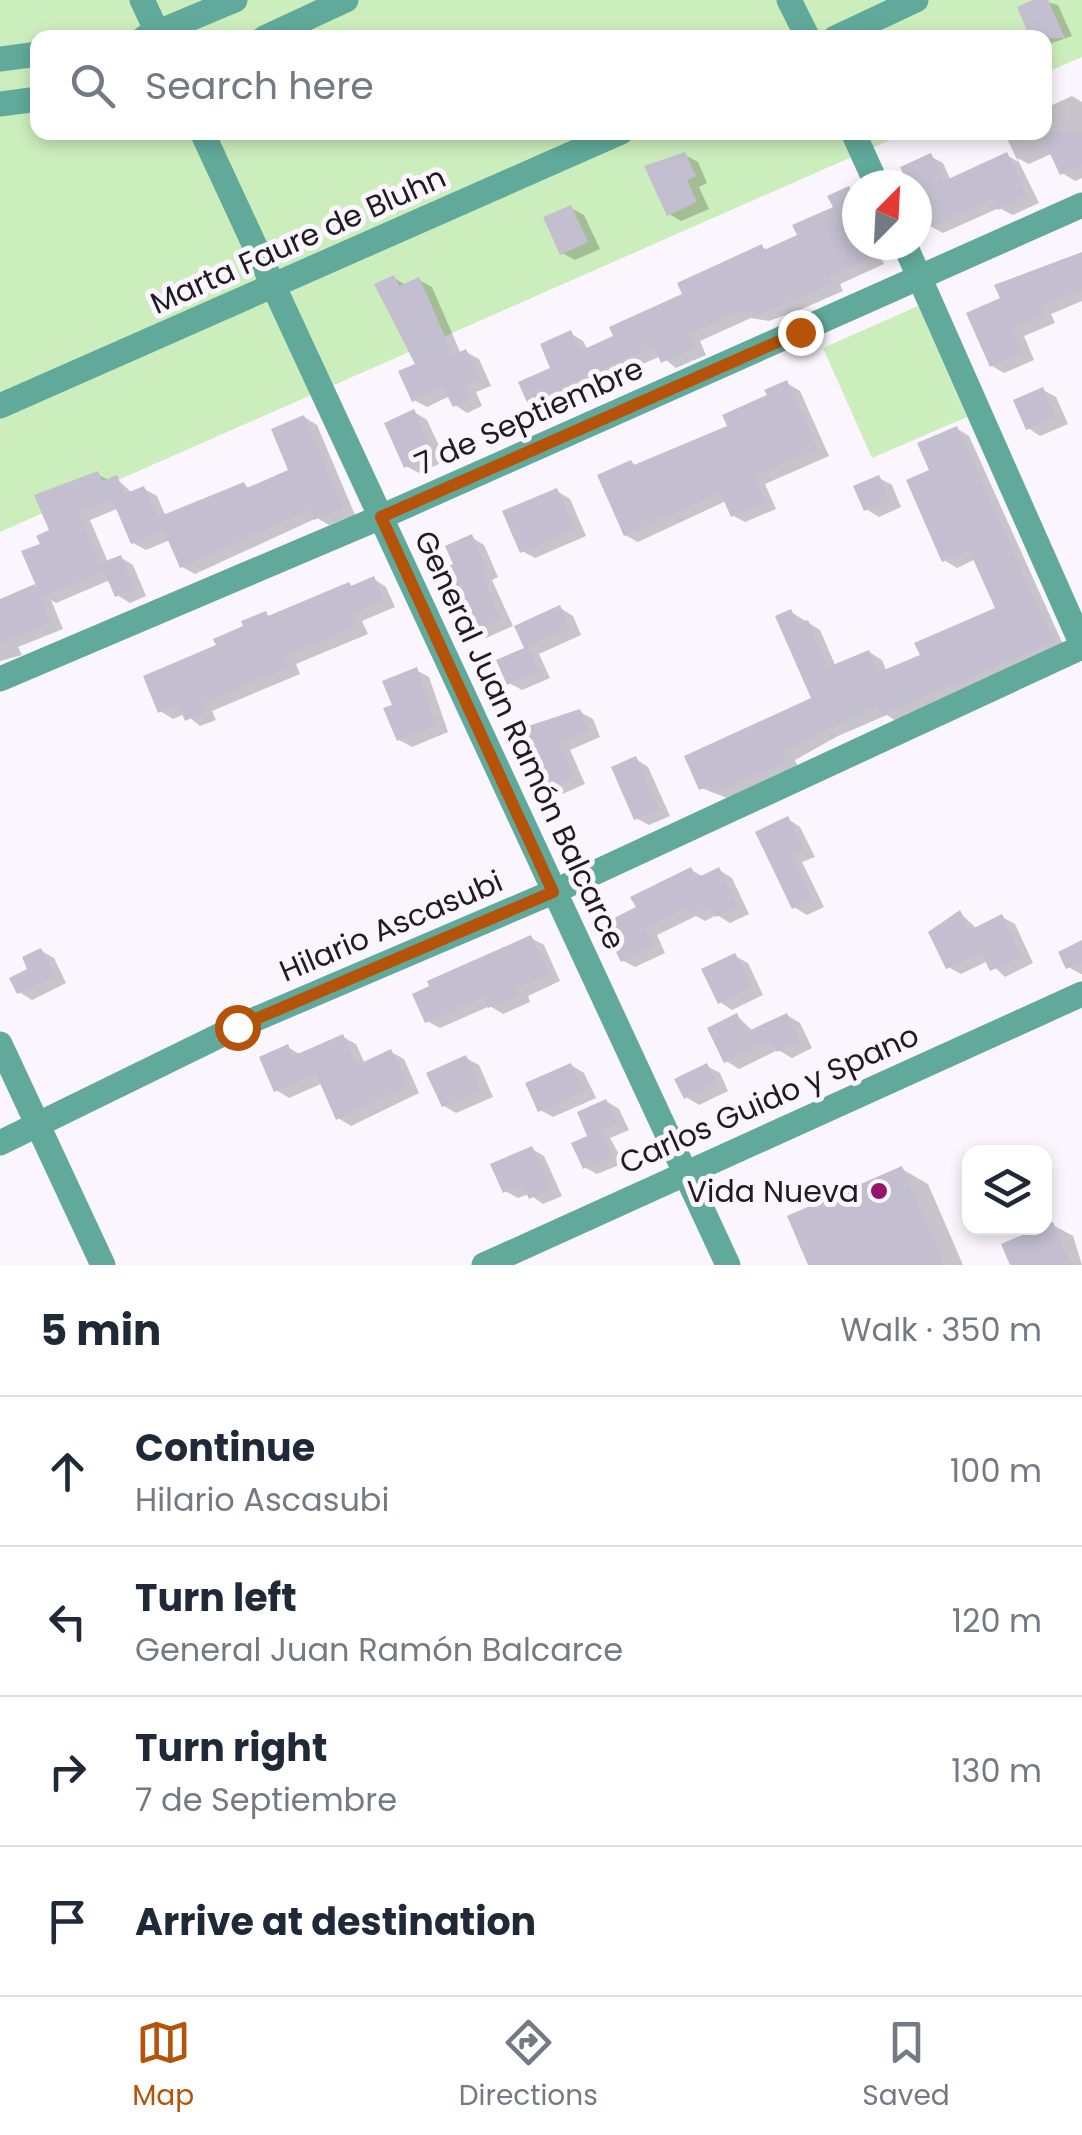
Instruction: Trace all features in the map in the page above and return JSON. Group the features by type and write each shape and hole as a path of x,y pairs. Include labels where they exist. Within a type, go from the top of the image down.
{"street":[{"path":"142,0 152,30"},
{"path":"168,30 235,0"},
{"path":"281,30 346,0"},
{"path":"789,0 804,30"},
{"path":"852,30 916,0"},
{"path":"0,59 30,55"},
{"path":"0,104 30,100"},
{"name":"General Juan Ramón Balcarce","path":"206,140 728,1265"},
{"name":"Marta Faure de Bluhn","path":"0,406 604,140"},
{"path":"857,140 870,170"},
{"name":"7 de Septiembre","path":"0,679 381,517 1082,205"},
{"path":"912,260 1082,646"},
{"name":"Hilario Ascasubi","path":"0,1143 237,1027 553,892 1082,646"},
{"name":"Carlos Guido y Spano","path":"484,1265 1082,994"},
{"path":"0,1044 103,1265"}],"green space":[{"path":"0,0 1082,0 1082,57 1052,70 1052,30 30,30 30,140 890,140 0,532"},
{"path":"918,306 967,417 872,458 823,348"}],"building":[{"path":"1033,0 1048,0 1065,38 1052,38 1052,30 1027,30 1017,7"},
{"path":"1052,132 1082,132 1082,165 1060,175 1044,140 1052,140"},
{"path":"685,152 696,176 687,180 697,202 667,216 644,166"},
{"path":"1007,152 1027,196 998,210 993,198 932,226 932,170 900,167 931,153 944,181"},
{"path":"842,189 842,260 866,260 829,277 832,283 788,303 754,316 752,311 742,316 740,311 688,334 695,347 661,363 654,346 560,388 563,394 530,409 518,382 550,368 540,344 571,330 580,351 613,336 609,327 682,294 677,283 762,244 764,250 797,235 792,225 833,207 827,196"},
{"path":"571,205 588,242 560,255 543,217"},
{"path":"1082,252 1082,289 1040,306 1044,316 1013,329 1023,353 990,367 966,313 1000,298 994,285"},
{"path":"394,275 399,286 419,277 453,355 466,349 480,379 465,385 471,399 453,407 443,387 412,402 398,371 415,364 374,284"},
{"path":"787,380 817,449 754,476 765,502 731,517 720,492 624,536 597,475 631,460 634,465 727,426 722,415 767,395 764,390"},
{"path":"1043,387 1056,417 1026,430 1013,400"},
{"path":"414,409 434,454 404,468 384,423"},
{"path":"304,415 343,508 314,520 310,509 180,568 158,517 244,482 247,488 288,470 271,429"},
{"path":"957,426 1054,642 882,715 878,707 825,730 783,753 787,762 724,789 712,792 709,785 699,790 684,756 811,698 775,616 791,609 798,624 808,620 828,667 869,650 879,672 920,655 914,643 995,608 969,550 942,562 906,480 929,470 917,443"},
{"path":"98,471 102,481 117,475 124,494 144,486 164,531 131,544 112,499 79,513 100,563 121,555 135,589 115,597 104,571 41,597 21,551 40,544 36,536 49,530 34,495"},
{"path":"879,475 890,500 864,511 853,486"},
{"path":"557,488 575,529 520,553 502,511"},
{"path":"472,534 487,570 481,572 501,619 471,632 447,567 453,564 445,546"},
{"path":"374,576 384,600 351,614 356,626 285,657 289,667 201,704 205,712 185,721 178,704 158,713 143,676 216,645 213,639 243,626 241,621 266,611 268,616 349,582 351,586"},
{"path":"35,584 51,622 0,643 0,599"},
{"path":"560,605 570,628 528,646 539,671 507,685 496,660 524,648 514,626"},
{"path":"417,667 436,725 397,741 383,708 392,705 382,681"},
{"path":"580,709 589,730 559,743 573,777 543,790 516,730"},
{"path":"636,756 659,809 634,820 611,767"},
{"path":"788,816 804,849 791,855 812,899 792,909 755,832"},
{"path":"691,867 697,878 719,867 738,906 716,917 710,906 690,915 686,908 645,928 654,946 621,962 602,924 636,907 630,897"},
{"path":"960,910 970,930 1002,914 1022,956 990,971 981,952 946,969 928,932"},
{"path":"531,935 549,974 516,988 519,995 488,1008 483,997 425,1023 412,994 429,986 427,981"},
{"path":"1082,940 1082,961 1066,969 1058,952"},
{"path":"41,948 55,976 17,994 9,978 27,969 22,957"},
{"path":"735,953 752,987 718,1004 701,969"},
{"path":"737,1013 746,1032 787,1013 801,1041 777,1052 771,1040 724,1063 707,1028"},
{"path":"343,1034 357,1065 391,1049 408,1085 336,1120 316,1074 274,1092 259,1057 288,1044 293,1056"},
{"path":"466,1055 481,1090 442,1107 426,1073"},
{"path":"571,1063 584,1091 538,1112 525,1083"},
{"path":"707,1063 717,1083 684,1099 674,1079"},
{"path":"606,1099 617,1123 587,1136 577,1112"},
{"path":"601,1130 612,1156 583,1169 571,1143"},
{"path":"532,1146 551,1189 529,1199 522,1184 503,1193 490,1164"},
{"name":"Vida Nueva","path":"902,1166 945,1265 808,1265 787,1216"},
{"path":"1052,1222 1072,1265 1010,1265 1001,1244 1022,1235 1052,1235"}],"place":[{"name":"Vida Nueva","path":"879,1191"}],"route":[{"path":"237,1027 553,892 381,517 800,332"}]}
